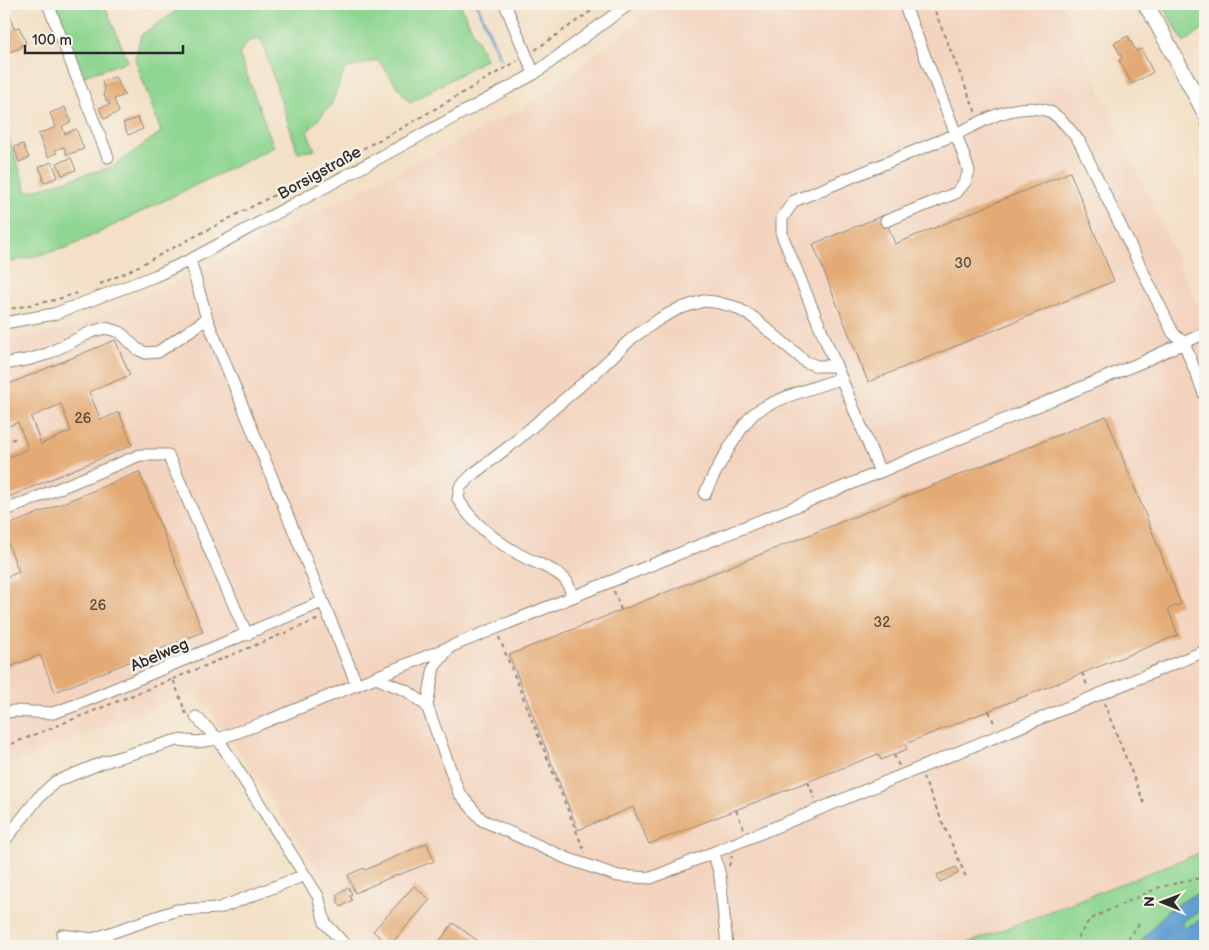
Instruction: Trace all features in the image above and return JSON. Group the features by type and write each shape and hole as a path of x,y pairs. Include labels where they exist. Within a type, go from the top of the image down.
{"main road":[{"path":"1145,4 1205,113"}],"street":[{"path":"48,4 108,157"},
{"path":"505,4 534,74"},
{"name":"Borsigstraße","path":"4,323 54,314 155,276 190,260 534,74 629,4"},
{"path":"886,221 956,193 969,171 904,4"},
{"path":"880,472 782,235 782,218 794,201 1018,108 1046,110 1065,123 1080,141 1173,332 1184,343 1205,396"},
{"path":"190,260 207,319 223,354 356,685"},
{"path":"572,597 568,584 562,577 518,554 484,531 466,514 458,499 460,487 473,474 511,445 594,374 632,338 678,309 702,301 716,302 735,307 754,318 806,362 817,366 836,366"},
{"path":"4,364 47,354 91,332 105,328 120,332 137,349 146,353 158,352 207,319"},
{"path":"6,839 38,798 55,782 104,762 177,740 197,742 218,740 376,678 880,472 1205,334"},
{"path":"706,494 712,478 754,414 767,406 842,378"},
{"path":"4,511 140,455 168,455 247,635"},
{"name":"Abelweg","path":"4,714 13,711 53,714 76,706 322,602"},
{"path":"450,647 434,667 427,706 459,793 482,820 566,858 618,876 651,878 1205,651"},
{"path":"376,678 407,691 427,706"},
{"path":"196,717 218,740 318,896 325,923 346,946"},
{"path":"714,853 720,876 727,946"},
{"path":"62,935 93,939 177,910 220,908 305,875"}],"path":[{"name":"Borsigstraße","path":"94,287 395,132 526,56 601,4"},
{"path":"932,4 980,123"},
{"path":"4,310 55,300 78,292"},
{"path":"4,443 18,437"},
{"path":"610,581 621,610"},
{"path":"4,747 327,615"},
{"path":"496,628 590,866"},
{"path":"1082,673 1096,696 1144,802"},
{"path":"173,679 186,713 196,717"},
{"path":"989,711 1000,735"},
{"path":"919,768 966,877"},
{"path":"808,782 820,809"},
{"path":"736,810 748,839"},
{"path":"1076,946 1078,938 1087,923 1096,916 1160,887 1205,876"},
{"path":"1123,946 1139,924"}],"shaded area":[{"path":"663,4 1062,4 1205,322 1205,851 961,946 370,946 197,691 4,765 4,342 75,327 171,285 522,109"}],"green space":[{"path":"55,4 104,4 128,61 84,76"},
{"path":"187,4 460,4 486,59 410,103 378,60 345,69 331,105 307,132 315,150 298,153 261,39 248,41 239,54 274,147 69,247 4,264 4,123 27,192 114,166 161,132 135,59 141,35"},
{"path":"1162,4 1205,4 1205,27 1184,43"},
{"path":"1205,851 1205,946 961,946 1187,858"}],"water":[{"path":"1205,890 1205,908 1181,922 1185,928 1205,918 1205,946 1137,946 1167,911"}],"building":[{"path":"9,12 14,29 19,27 26,43 20,46 21,48 9,52 8,48 4,49 4,14"},
{"path":"1128,36 1136,51 1141,49 1153,72 1132,84 1119,60 1122,58 1114,43"},
{"path":"115,77 125,95 114,99 119,112 104,119 99,108 110,104 103,93 105,92 102,82"},
{"path":"65,107 71,122 62,126 65,134 76,129 84,149 67,155 64,147 55,150 57,153 48,157 38,134 56,127 50,113"},
{"path":"138,118 143,129 128,135 123,123"},
{"path":"23,144 29,158 19,162 14,147"},
{"path":"71,158 76,170 62,175 57,163"},
{"path":"52,162 58,177 44,183 39,167"},
{"path":"1070,172 1114,281 868,382 813,244 884,215 895,244"},
{"path":"115,340 130,375 89,392 101,420 119,412 132,445 6,498 4,492 4,459 28,449 18,422 4,428 4,386","holes":["61,404 71,431 41,444 31,417"]},
{"path":"1106,416 1181,604 1168,609 1178,635 905,744 907,749 881,760 878,754 649,844 633,807 578,830 509,655"},
{"path":"139,472 203,632 55,692 40,655 4,669 4,578 19,572 4,533 4,527"},
{"path":"427,843 434,861 355,893 348,875 364,868 365,870"},
{"path":"956,867 959,873 940,882 937,875"},
{"path":"414,886 430,900 389,946 373,931"},
{"path":"348,887 352,894 349,896 352,900 341,907 336,895"},
{"path":"453,923 485,946 436,946"}],"waterway":[{"path":"477,4 500,58"}]}
